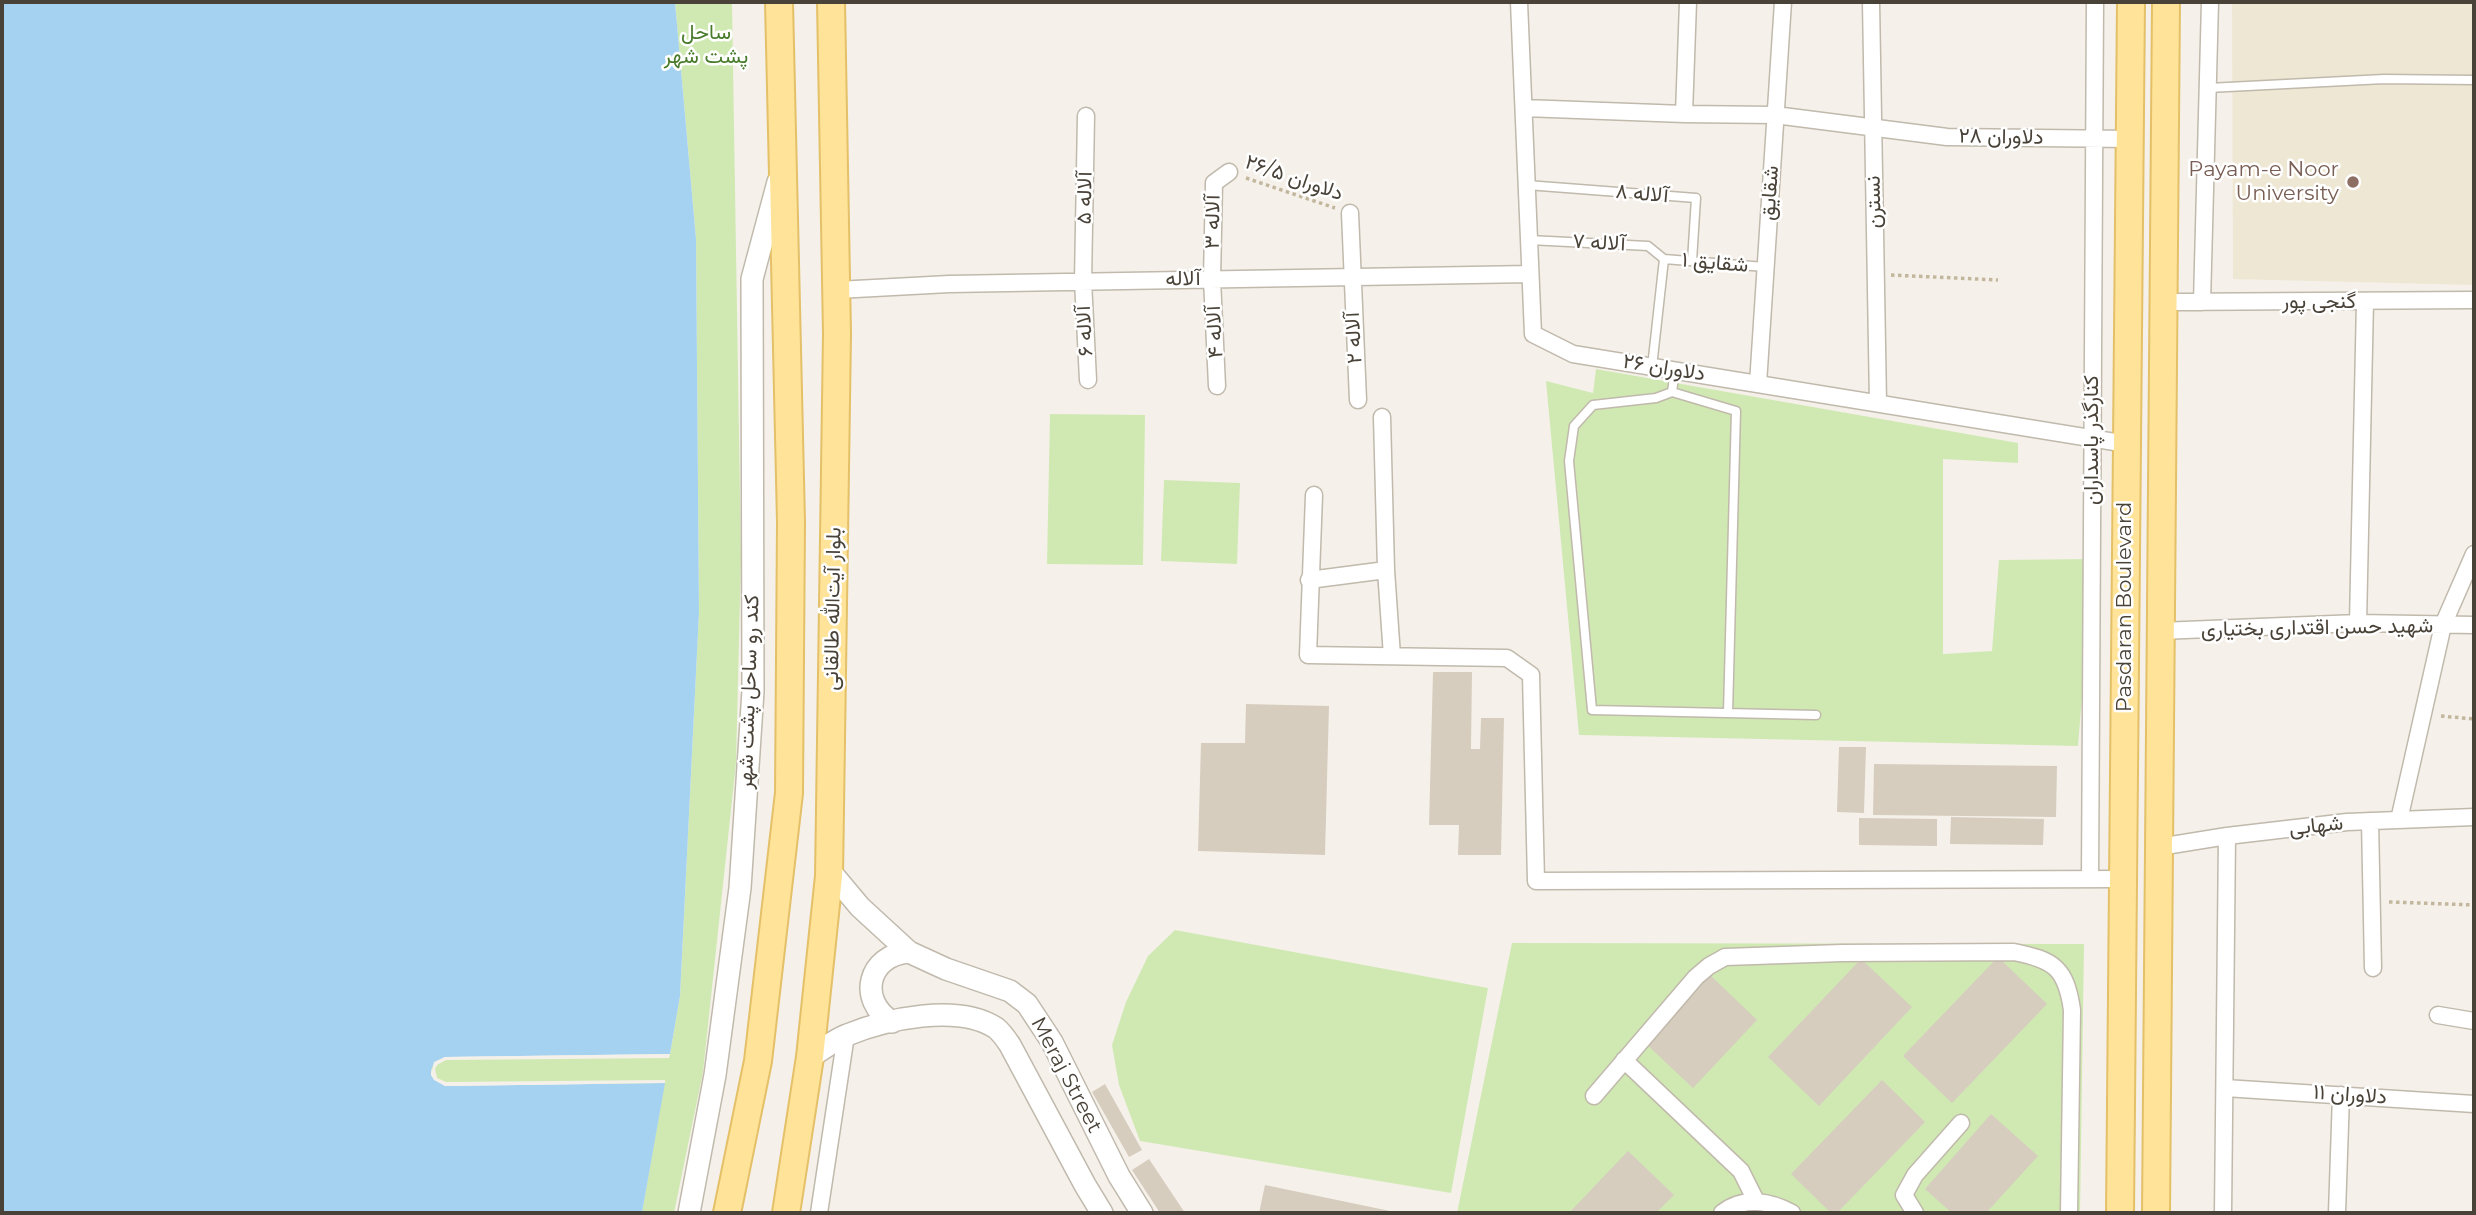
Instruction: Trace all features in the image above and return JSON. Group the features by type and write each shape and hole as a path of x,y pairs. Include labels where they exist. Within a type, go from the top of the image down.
{"main road":[{"path":"727,1213 758,1061 789,793 791,522 779,2"},
{"name":"بلوار آیت‌الله طالقانی","path":"786,1213 810,1057 829,870 837,290 831,2"},
{"name":"Pasdaran Boulevard","path":"2120,1213 2131,2"},
{"name":"Pasdaran Boulevard","path":"2156,1213 2166,2"}],"street":[{"name":"دلاوران ۲۶","path":"1520,2 1533,334 1573,354 2127,444"},
{"path":"1684,114 1688,2"},
{"name":"شقایق","path":"1758,384 1783,2"},
{"name":"نسترن","path":"1871,2 1878,403"},
{"name":"کنارگذر پاسداران","path":"2090,879 2095,2"},
{"path":"2202,302 2210,2"},
{"name":"دلاوران ۲۸","path":"1524,108 1775,115 1947,137 2130,139"},
{"name":"آلاله ۵","path":"1083,281 1086,116"},
{"name":"کند رو ساحل پشت شهر","path":"689,1213 715,1075 740,888 753,691 752,279 782,170"},
{"name":"آلاله ۳","path":"1212,279 1214,183 1229,172"},
{"name":"آلاله ۲","path":"1350,214 1358,400"},
{"name":"آلاله","path":"837,290 949,284 1530,274"},
{"name":"آلاله ۴","path":"1212,279 1217,386"},
{"name":"آلاله ۶","path":"1083,281 1088,380"},
{"name":"گنجی پور","path":"2163,302 2474,300"},
{"path":"2358,623 2365,301"},
{"path":"1382,416 1386,570 1392,656"},
{"path":"1314,495 1308,654 1507,658 1531,675 1536,881 2123,879"},
{"path":"2399,820 2443,625 2474,554"},
{"path":"1309,580 1386,570"},
{"name":"شهید حسن اقتداری بختیاری","path":"2160,631 2358,623 2474,625"},
{"name":"شهابی","path":"2159,847 2227,836 2370,821 2474,817"},
{"path":"2370,821 2374,968"},
{"path":"2223,1213 2227,836"},
{"name":"Meraj Street","path":"829,870 860,907 909,952 946,969 1010,991 1027,1004 1052,1042 1119,1177 1142,1213"},
{"path":"892,1022 884,1017 873,1003 873,976 883,961 891,956 909,952"},
{"path":"1594,1096 1696,977 1725,957 2014,952 2040,957 2057,969 2069,987 2073,1010 2069,1213"},
{"name":"Meraj Street","path":"810,1057 846,1035 910,1017 942,1015 976,1019 997,1028 1010,1045 1102,1213"},
{"path":"2438,1016 2474,1021"},
{"path":"819,1213 846,1035"},
{"path":"1624,1060 1741,1171 1756,1201"},
{"name":"دلاوران ۱۱","path":"2225,1088 2474,1104"},
{"path":"2337,1213 2341,1094"},
{"path":"1915,1213 1904,1195 1914,1175 1961,1123"},
{"path":"1723,1213 1730,1207 1756,1201 1777,1205 1792,1213"}],"lane":[{"path":"2207,88 2384,79 2474,80"},
{"name":"آلاله ۸","path":"1527,185 1696,198 1692,261"},
{"name":"آلاله ۷","path":"1529,240 1648,246 1664,259"},
{"path":"1652,366 1664,259"},
{"name":"شقایق ۱","path":"1664,259 1765,267"},
{"path":"1672,392 1675,370"},
{"path":"1728,713 1736,411 1672,392 1656,398 1593,405 1574,426 1569,461 1592,710 1816,715"}],"path":[{"name":"دلاوران ۲۶/۵","path":"1229,172 1350,214"},
{"path":"1875,274 1998,280"},
{"path":"2423,715 2474,719"},
{"path":"2372,901 2474,905"}],"shaded area":[{"name":"Payam-e Noor University","path":"2232,2 2474,2 2474,285 2233,279"}],"green space":[{"name":"ساحل پشت شهر","path":"675,2 732,2 741,558 736,763 703,1072 674,1213 642,1213 664,1084 439,1084 431,1068 439,1058 670,1054 680,996 699,612 696,239"},
{"path":"1596,369 2018,443 2018,463 1943,459 1943,654 1992,651 1999,560 2093,559 2078,746 1579,735 1546,381 1593,393"},
{"path":"1050,414 1145,415 1143,565 1047,564"},
{"path":"1164,480 1240,483 1237,564 1161,561"},
{"path":"1175,930 1488,988 1451,1193 1140,1141 1119,1085 1112,1045 1126,1002 1148,956"},
{"path":"1512,943 2084,944 2080,1213 1457,1213"}],"water":[{"path":"2,2 675,2 696,239 699,612 680,996 670,1054 445,1057 435,1063 431,1075 445,1086 665,1083 642,1213 2,1213"}],"pier":[{"path":"670,1054 669,1058 446,1060 435,1069 437,1078 446,1082 665,1080 665,1083 445,1086 431,1075 434,1062 445,1057"}],"building":[{"path":"1433,672 1472,672 1471,749 1480,749 1481,718 1504,718 1501,855 1458,855 1459,825 1429,825"},
{"path":"1246,704 1329,706 1325,855 1198,851 1201,743 1245,743"},
{"path":"1839,747 1866,747 1864,813 1837,812"},
{"path":"1874,764 2057,766 2056,817 1873,815"},
{"path":"1951,817 2044,819 2043,845 1950,844"},
{"path":"1859,818 1937,819 1937,846 1859,845"},
{"path":"1998,957 2047,1004 1952,1103 1903,1056"},
{"path":"1861,959 1912,1007 1819,1106 1768,1057"},
{"path":"1709,974 1757,1020 1693,1088 1644,1042"},
{"path":"1882,1080 1925,1122 1837,1213 1831,1213 1791,1174"},
{"path":"1105,1084 1142,1150 1129,1157 1092,1092"},
{"path":"1991,1114 2038,1156 1986,1213 1952,1213 1925,1189"},
{"path":"1628,1151 1674,1195 1656,1213 1569,1213"},
{"path":"1149,1159 1185,1213 1160,1213 1132,1170"},
{"path":"1265,1185 1390,1211 1390,1213 1259,1213"}],"place":[{"name":"Payam-e Noor University","path":"2353,182"}]}
